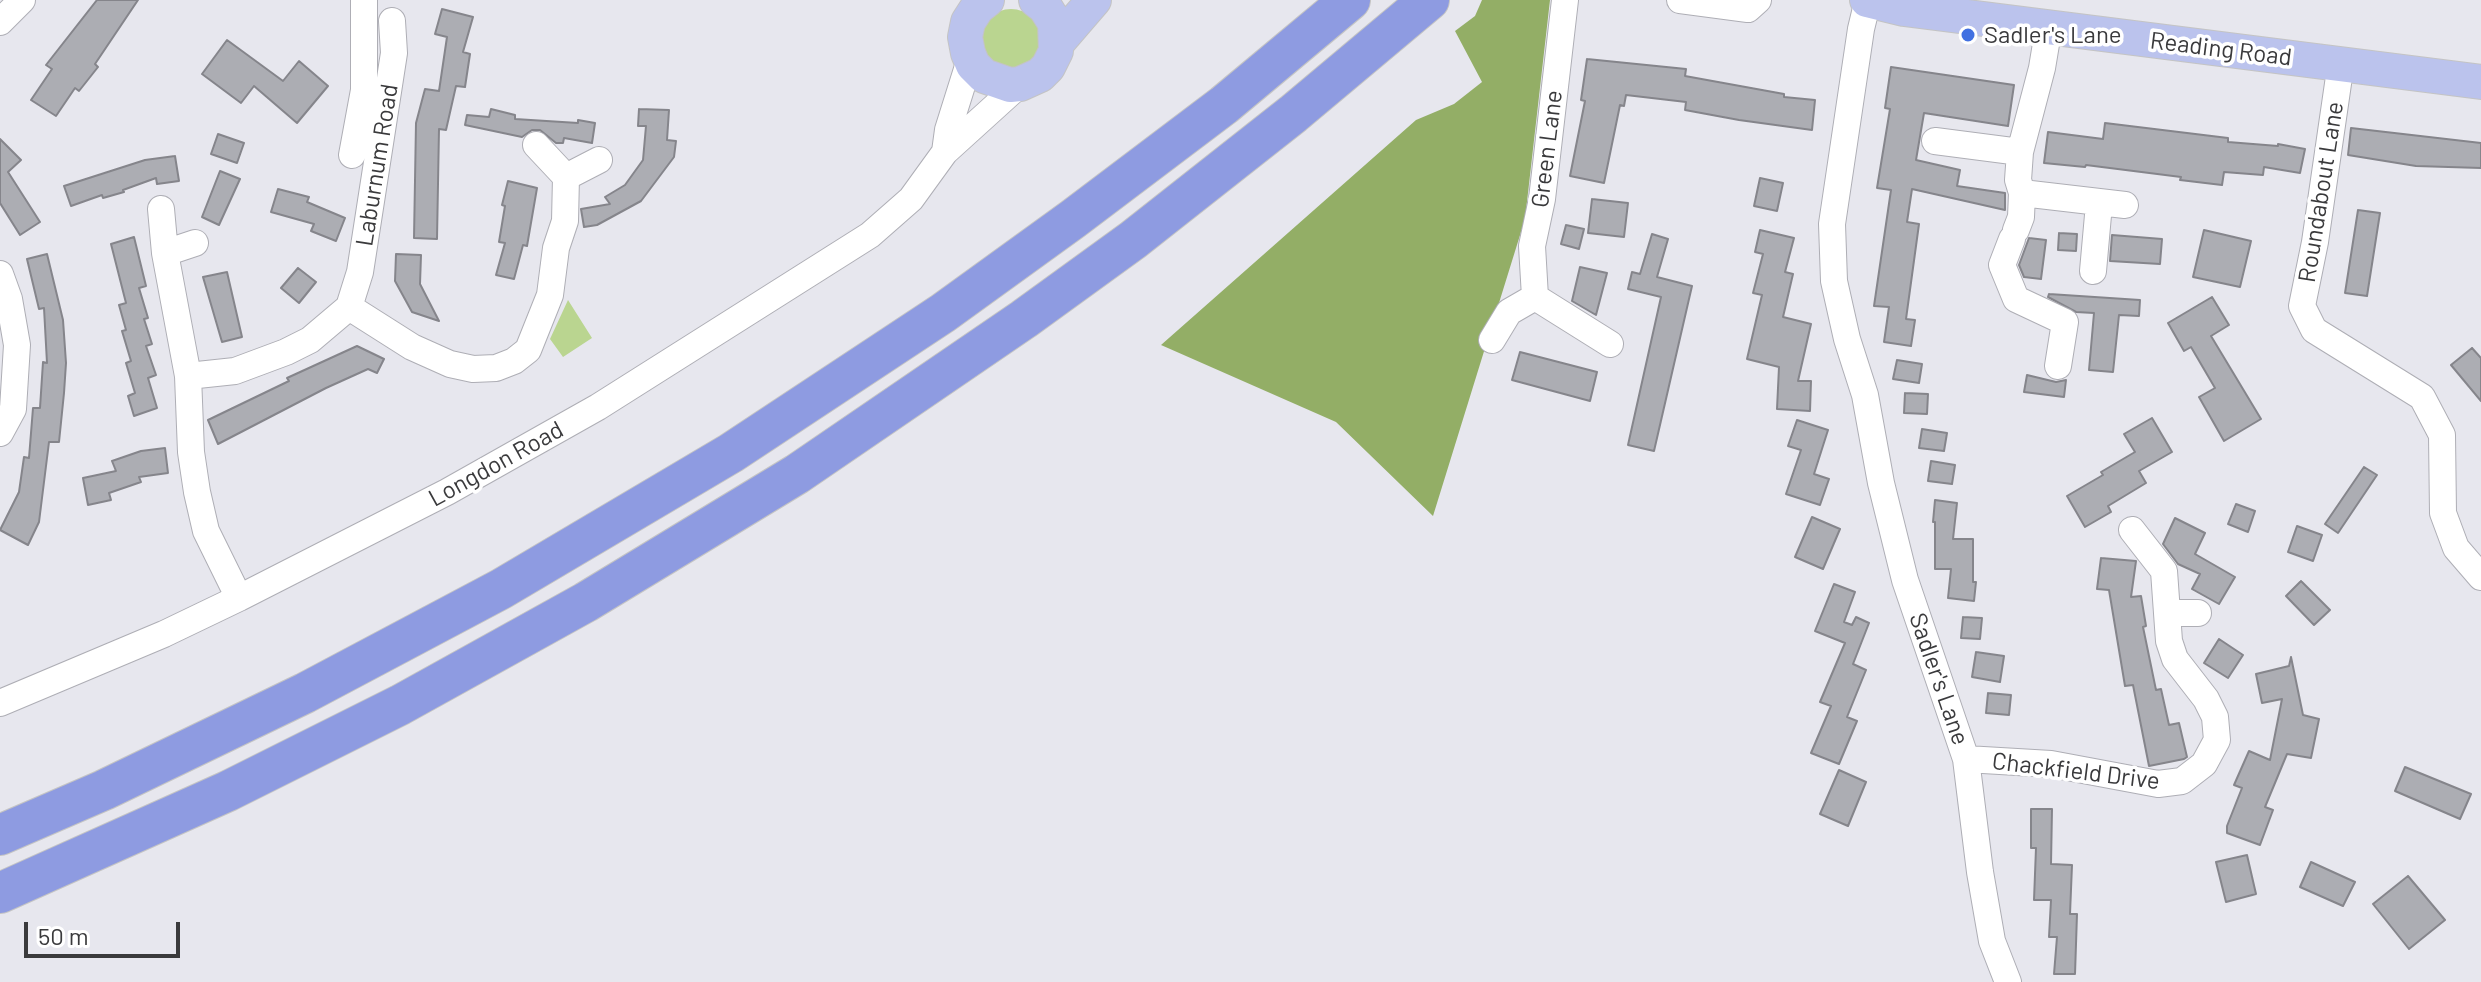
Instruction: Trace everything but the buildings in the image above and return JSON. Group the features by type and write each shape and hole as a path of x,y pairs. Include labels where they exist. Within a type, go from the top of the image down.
{"highway":[{"path":"0,835 104,790 305,693 501,589 731,453 943,313 1073,219 1224,105 1350,0"},
{"path":"0,893 228,791 400,705 586,602 797,474 1012,328 1133,240 1282,123 1429,0"}],"main road":[{"path":"952,0 978,71 1000,84 1020,84 1032,80 1048,67 1057,43 1094,0"},
{"path":"968,45 973,14 987,0"},
{"path":"1036,0 1052,16 1057,43"},
{"name":"Reading Road","path":"1868,0 1904,9 2481,82"}],"street":[{"path":"0,22 22,0"},
{"path":"352,155 364,90 364,0"},
{"name":"Green Lane","path":"1535,297 1532,246 1542,199 1565,0"},
{"path":"1680,0 1748,9 1758,0"},
{"name":"Sadler's Lane","path":"1868,0 1832,224 1834,281 1847,339 1865,395 1881,483 1905,580 1966,759 1990,927 2008,982"},
{"name":"Laburnum Road","path":"349,307 360,272 394,53 392,21"},
{"path":"2049,26 2042,68 2020,152 2018,180 2022,193 2021,217 2002,265 2016,299 2065,322 2058,366"},
{"name":"Longdon Road","path":"945,152 968,45"},
{"name":"Roundabout Lane","path":"2341,63 2315,242 2302,306 2314,330 2422,397 2442,435 2443,513 2456,548 2481,577"},
{"name":"Longdon Road","path":"0,703 164,634 349,544 598,407 870,235 911,199 945,152 1020,84"},
{"path":"1935,141 2020,152"},
{"path":"188,376 235,371 286,352 310,340 349,307 412,347 450,364 473,369 496,368 514,361 528,350 550,295 556,248 565,221 566,177 536,145"},
{"path":"566,177 599,160"},
{"path":"2022,193 2112,205 2093,271"},
{"path":"161,209 165,253 188,376 191,452 203,518 206,531 239,598"},
{"path":"165,253 195,243"},
{"path":"0,274 9,299 17,345 13,409 0,433"},
{"path":"1492,340 1509,312 1535,297 1610,344"},
{"name":"Chackfield Drive","path":"1966,759 2051,764 2158,784 2182,781 2204,764 2217,740 2215,717 2206,699 2175,659 2169,641 2164,571 2132,530"},
{"path":"2169,613 2198,613"}],"green space":[{"path":"1482,0 1550,0 1525,219 1433,516 1336,422 1161,345 1416,120 1454,104 1482,82 1455,31 1475,16"},
{"path":"1011,9 1033,17 1041,39 1033,61 1011,69 989,61 981,39 989,17"},
{"path":"568,300 592,338 563,357 550,339"}],"place":[{"name":"Sadler's Lane","path":"1968,35"}]}
